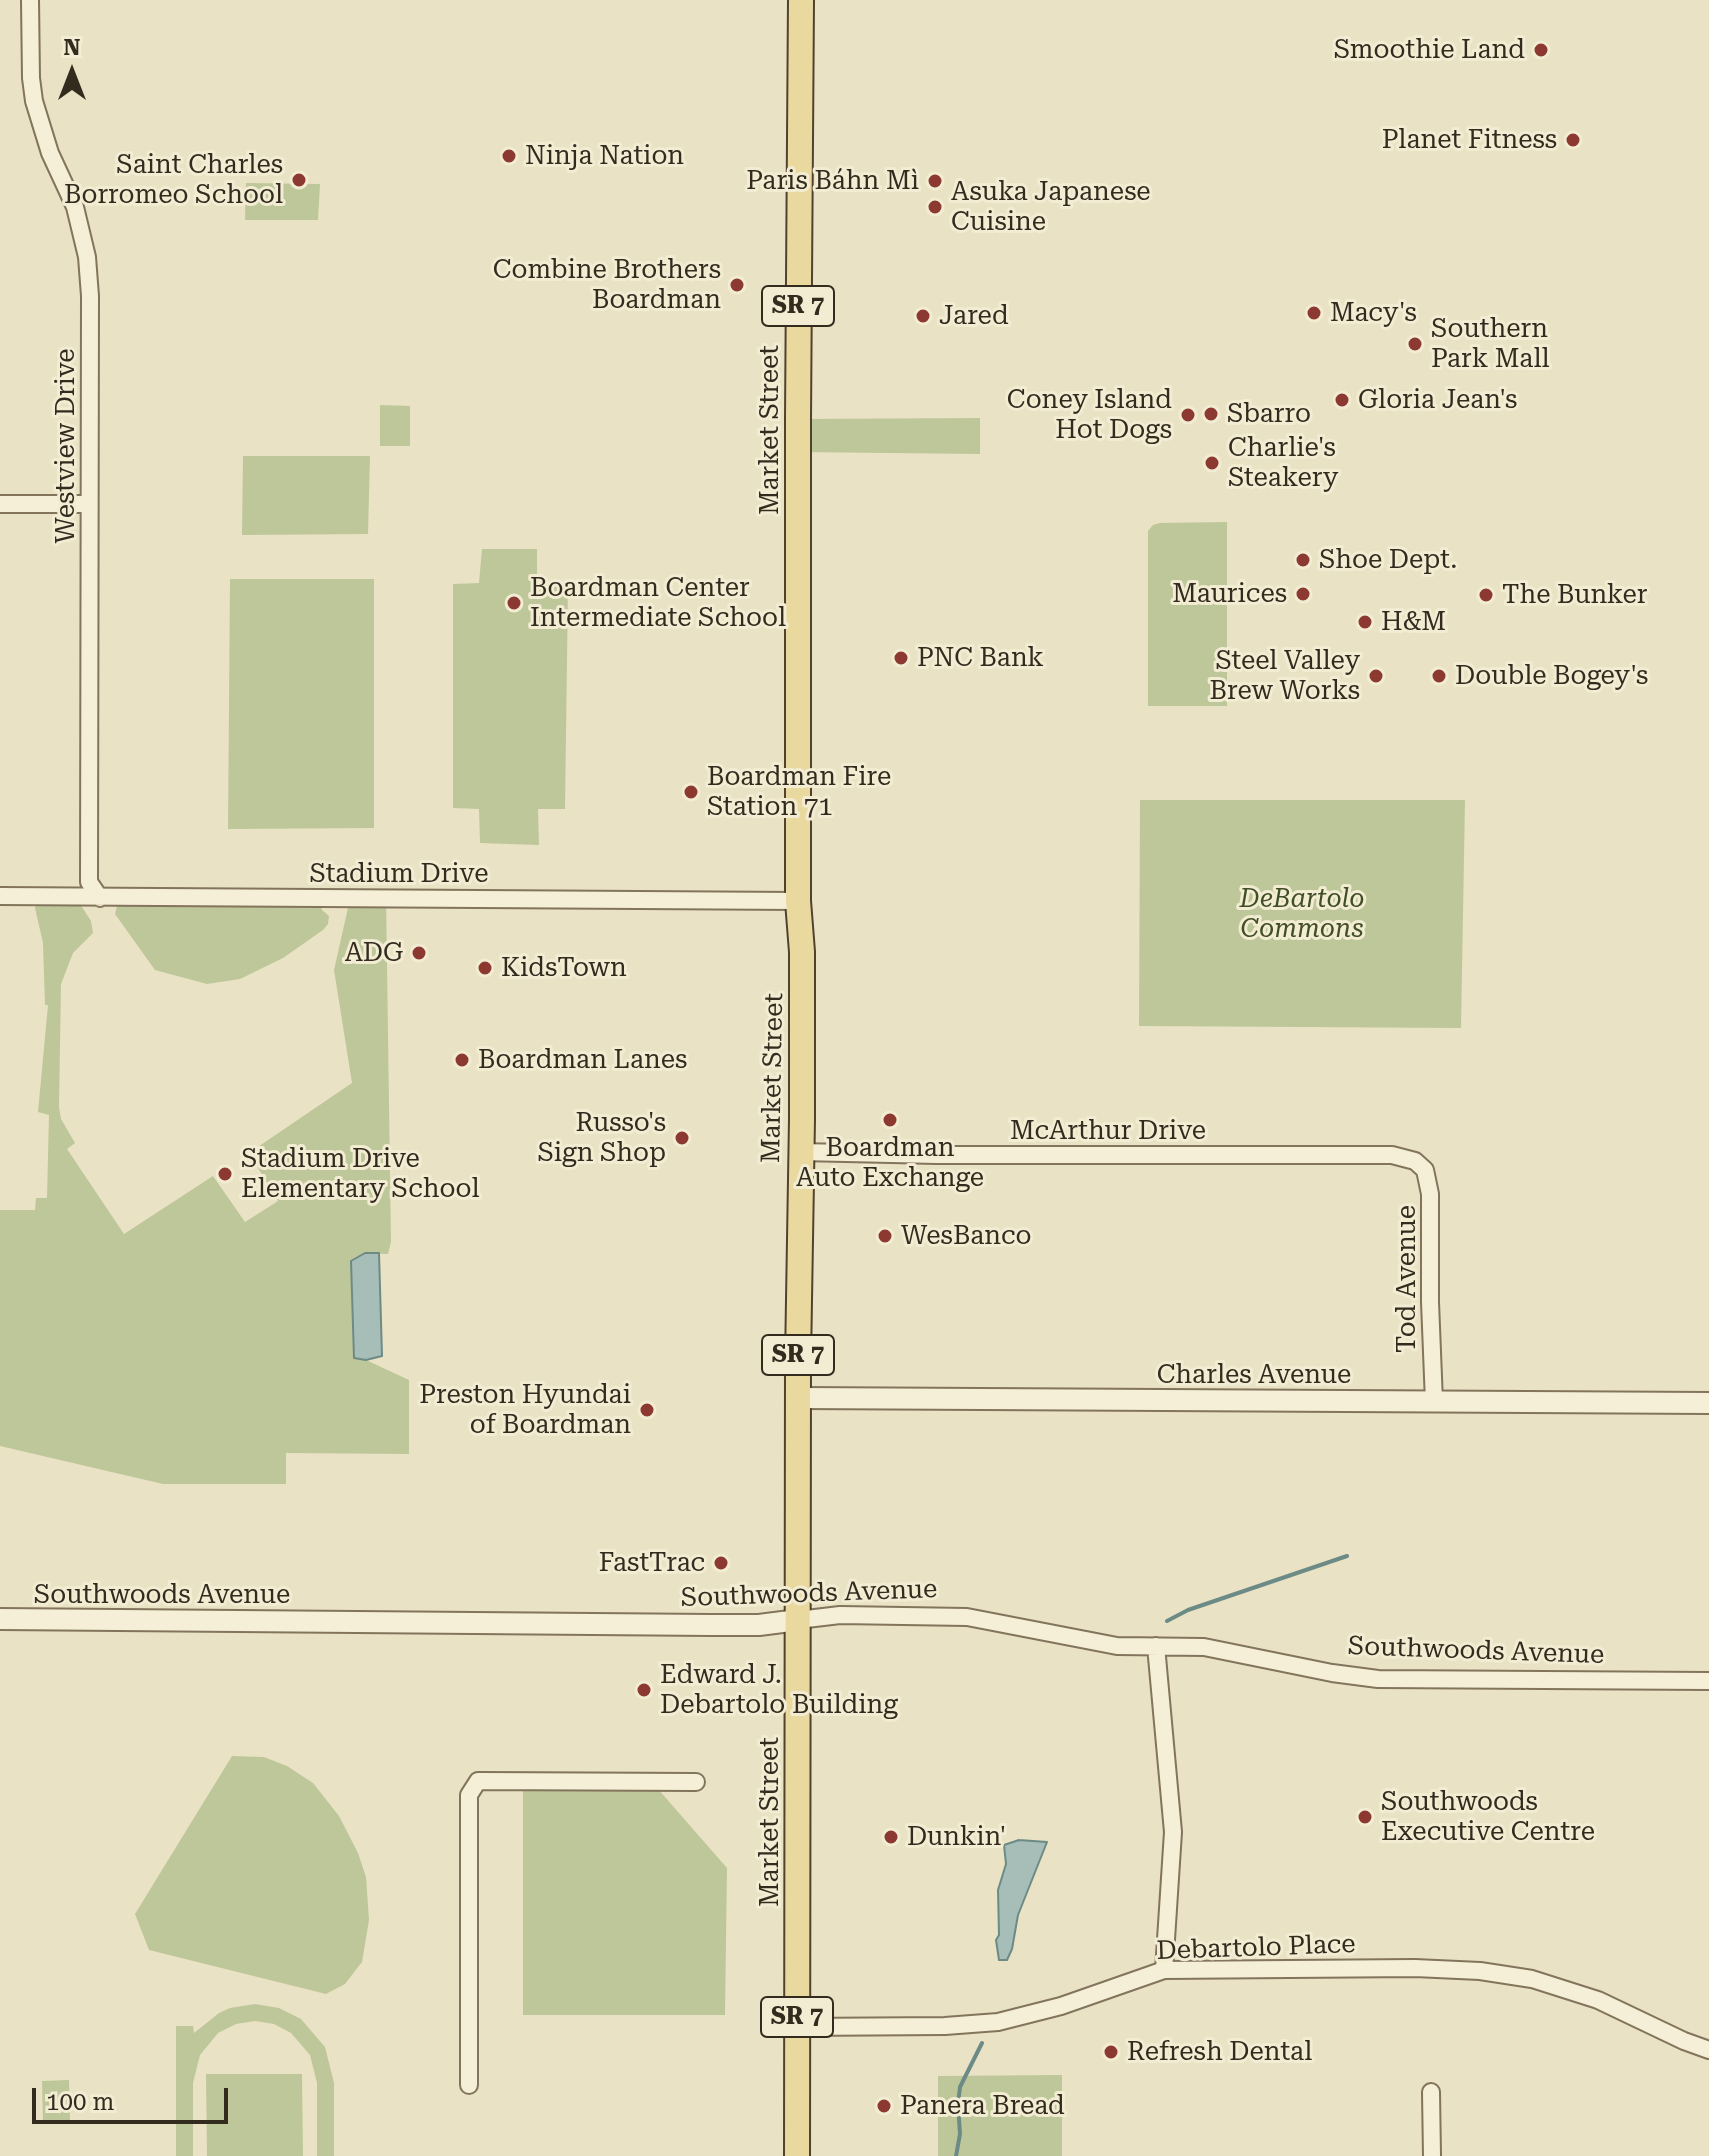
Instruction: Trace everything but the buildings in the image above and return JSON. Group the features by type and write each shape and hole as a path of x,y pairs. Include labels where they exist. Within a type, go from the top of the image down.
{"main road":[{"name":"Market Street","path":"797,2156 802,952 798,901 801,0"}],"street":[{"name":"Westview Drive","path":"30,0 34,101 45,141 75,207 87,257 90,296 89,882 100,898"},
{"path":"0,504 89,504"},
{"name":"Stadium Drive","path":"0,896 798,901"},
{"name":"McArthur Drive","path":"800,1152 1392,1155 1415,1161"},
{"name":"Tod Avenue","path":"1415,1161 1425,1170 1430,1194 1434,1402"},
{"name":"Charles Avenue","path":"799,1398 1709,1403"},
{"name":"Southwoods Avenue","path":"0,1619 759,1625 840,1615 967,1617 1117,1646 1204,1647 1332,1673 1378,1679 1709,1681"},
{"path":"1156,1646 1173,1832 1164,1970"},
{"path":"469,2085 469,1795 478,1781 696,1782"},
{"name":"Debartolo Place","path":"797,2027 945,2026 998,2022 1061,2006 1164,1970 1415,1968 1480,1971 1532,1979 1574,1991 1709,2050"},
{"path":"1431,2092 1432,2156"}],"green space":[{"path":"246,183 320,184 318,220 245,220"},
{"path":"380,405 410,406 410,446 380,446"},
{"path":"980,418 980,454 798,452 798,419"},
{"path":"243,456 370,456 368,534 242,535"},
{"path":"1227,522 1227,706 1148,706 1148,531 1160,523"},
{"path":"482,549 537,549 537,584 568,585 565,809 538,809 539,845 480,843 479,809 453,808 453,584 479,583"},
{"path":"230,579 374,579 374,828 228,829"},
{"name":"DeBartolo Commons","path":"1140,800 1465,800 1461,1028 1139,1026"},
{"path":"39,896 80,898 91,921 93,933 73,953 61,984 59,1107 61,1119 75,1143 67,1149 124,1234 213,1176 245,1222 278,1201 249,1153 352,1083 334,970 350,899 386,897 391,1242 388,1254 365,1253 351,1261 354,1350 355,1358 409,1380 409,1454 286,1453 286,1484 163,1484 0,1446 0,1210 35,1210 36,1198 47,1198 49,1115 38,1112 48,1005 45,1005 43,943 35,908"},
{"path":"119,898 319,899 322,910 329,916 323,930 283,958 240,979 207,984 155,970 115,914"},
{"path":"232,1756 264,1757 287,1766 313,1783 339,1816 358,1853 366,1877 369,1920 362,1962 345,1984 326,1994 149,1950 135,1914"},
{"path":"523,1789 658,1789 727,1868 725,2015 523,2015"},
{"path":"255,2004 279,2008 301,2019 325,2047 334,2083 334,2156 317,2156 317,2083 310,2055 291,2033 274,2024 255,2021 236,2024 218,2033 200,2055 193,2083 193,2156 176,2156 176,2026 193,2026 194,2033 219,2013"},
{"path":"206,2074 302,2074 303,2156 207,2156"},
{"path":"1062,2075 1062,2156 938,2156 938,2076"},
{"path":"69,2080 70,2122 43,2123 42,2081"}],"water":[{"path":"365,1253 379,1253 382,1356 366,1360 354,1358 351,1261"},
{"path":"1019,1840 1047,1842 1018,1915 1012,1949 1007,1960 999,1960 996,1940 999,1935 998,1890 1006,1864 1004,1845"}],"waterway":[{"path":"1167,1621 1188,1610 1347,1556"},
{"path":"956,2156 960,2134 960,2087 982,2043"}],"place":[{"name":"Smoothie Land","path":"1541,50"},
{"name":"Planet Fitness","path":"1573,140"},
{"name":"Ninja Nation","path":"509,156"},
{"name":"Saint Charles Borromeo School","path":"299,180"},
{"name":"Paris Báhn Mì","path":"935,181"},
{"name":"Asuka Japanese Cuisine","path":"935,207"},
{"name":"Combine Brothers Boardman","path":"737,285"},
{"name":"Macy's","path":"1314,313"},
{"name":"Jared","path":"923,316"},
{"name":"Southern Park Mall","path":"1415,344"},
{"name":"Gloria Jean's","path":"1342,400"},
{"name":"Sbarro","path":"1211,414"},
{"name":"Coney Island Hot Dogs","path":"1188,415"},
{"name":"Charlie's Steakery","path":"1212,463"},
{"name":"Shoe Dept.","path":"1303,560"},
{"name":"Maurices","path":"1303,594"},
{"name":"The Bunker","path":"1486,595"},
{"name":"Boardman Center Intermediate School","path":"514,603"},
{"name":"H&M","path":"1365,622"},
{"name":"PNC Bank","path":"901,658"},
{"name":"Steel Valley Brew Works","path":"1376,676"},
{"name":"Double Bogey's","path":"1439,676"},
{"name":"Boardman Fire Station 71","path":"691,792"},
{"name":"ADG","path":"419,953"},
{"name":"KidsTown","path":"485,968"},
{"name":"Boardman Lanes","path":"462,1060"},
{"name":"Boardman Auto Exchange","path":"890,1120"},
{"name":"Russo's Sign Shop","path":"682,1138"},
{"name":"Stadium Drive Elementary School","path":"225,1174"},
{"name":"WesBanco","path":"885,1236"},
{"name":"Preston Hyundai of Boardman","path":"647,1410"},
{"name":"FastTrac","path":"721,1563"},
{"name":"Edward J. Debartolo Building","path":"644,1690"},
{"name":"Southwoods Executive Centre","path":"1365,1817"},
{"name":"Dunkin'","path":"891,1837"},
{"name":"Refresh Dental","path":"1111,2052"},
{"name":"Panera Bread","path":"884,2106"}]}
